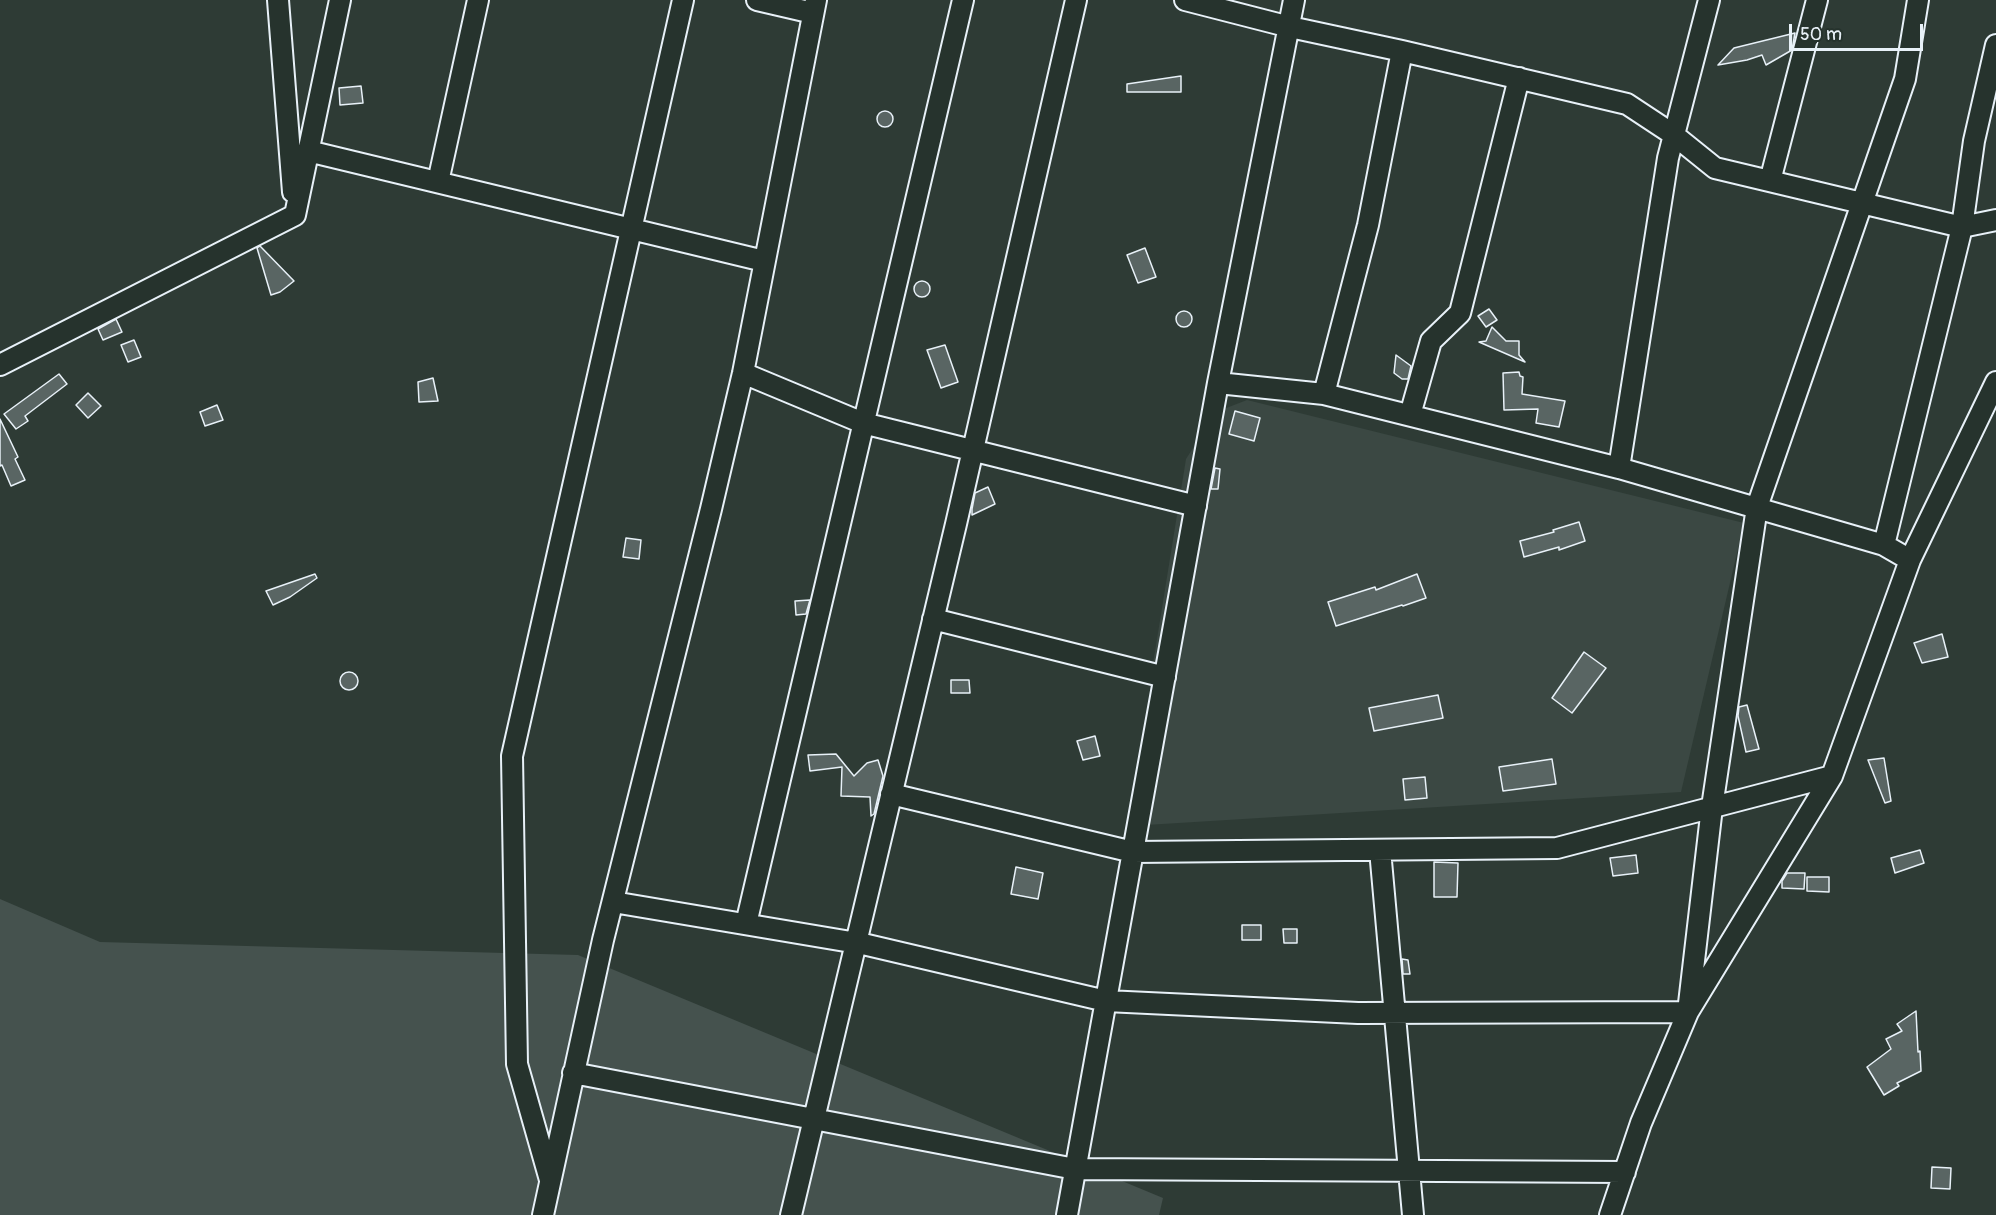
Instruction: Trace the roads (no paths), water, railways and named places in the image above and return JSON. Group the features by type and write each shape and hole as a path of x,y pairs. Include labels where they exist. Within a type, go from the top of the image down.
{"street":[{"path":"278,0 295,215"},
{"path":"295,215 340,0"},
{"path":"438,182 478,0"},
{"path":"551,1183 517,1064 512,756 683,0"},
{"path":"543,1215 613,902 711,509 742,373 814,6 757,0"},
{"path":"746,924 963,0"},
{"path":"792,1215 933,620 1076,0"},
{"path":"1185,0 1290,27 1627,104 1674,135 1715,168 1962,227 1996,220"},
{"path":"1067,1215 1218,383 1294,0"},
{"path":"1618,468 1666,170 1709,0"},
{"path":"1770,182 1817,0"},
{"path":"1688,1012 1712,807 1757,507 1905,79 1918,0"},
{"path":"1884,545 1962,227 1974,141 1996,45"},
{"path":"1324,394 1368,225 1402,51"},
{"path":"1410,415 1431,341 1460,313 1519,78"},
{"path":"308,151 764,261"},
{"path":"0,365 295,215"},
{"path":"742,373 863,423 1196,506"},
{"path":"1610,1215 1641,1123 1688,1012 1832,776 1910,560 1996,382"},
{"path":"1218,383 1324,394 1618,468 1884,545 1910,560"},
{"path":"933,620 1165,677"},
{"path":"891,794 1133,852 1557,848 1832,776"},
{"path":"1380,850 1413,1215"},
{"path":"613,902 856,943 1106,1001 1395,1013 1688,1012"},
{"path":"573,1073 1075,1169 1625,1172"}]}
